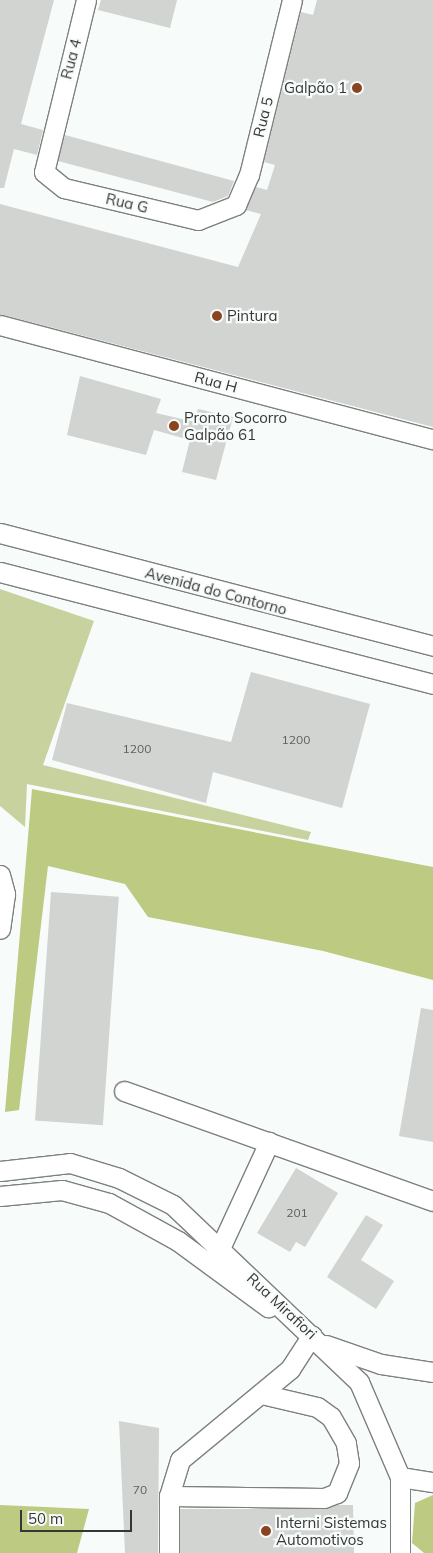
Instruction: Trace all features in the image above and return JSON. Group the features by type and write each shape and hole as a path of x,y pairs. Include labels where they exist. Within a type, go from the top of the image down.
{"street":[{"name":"Rua 4","path":"55,119 86,0"},
{"name":"Rua 5","path":"249,175 292,0"},
{"name":"Rua G","path":"55,119 44,172 64,188 198,220 236,205 249,175"},
{"name":"Rua H","path":"0,326 433,439"},
{"name":"Avenida do Contorno","path":"0,533 433,646"},
{"path":"0,572 433,684"},
{"path":"0,874 5,894 0,929"},
{"path":"124,1091 433,1201"},
{"path":"211,1265 221,1250 269,1142"},
{"name":"Rua Mirafiori","path":"0,1171 70,1163 119,1178 173,1205 314,1338"},
{"name":"Rua Mirafiori","path":"0,1196 62,1190 108,1203 211,1265 314,1338"},
{"path":"314,1338 381,1364 433,1372"},
{"path":"169,1553 169,1496 180,1460 290,1369 314,1338"},
{"path":"314,1338 359,1382 400,1477 400,1553"},
{"path":"169,1496 324,1498 337,1493 350,1463 346,1443 331,1417 318,1407 262,1394"},
{"path":"400,1477 433,1482"}],"green space":[{"path":"0,589 94,621 43,765 311,832 308,840 27,784 25,827 0,806"},
{"path":"32,789 433,867 433,980 323,951 148,917 125,884 48,866 19,1110 5,1112"},
{"path":"433,1495 433,1553 424,1553 412,1543 415,1503"},
{"path":"0,1505 89,1509 77,1553 0,1553"}],"building":[{"path":"0,0 54,0 21,124 43,130 37,155 14,149 4,188 0,188"},
{"path":"101,0 177,0 170,28 98,10"},
{"path":"317,0 433,0 433,427 0,314 0,204 238,267 261,214 246,210 256,187 267,190 275,165 264,162 301,12 313,15"},
{"path":"65,135 234,181 228,196 213,202 58,161"},
{"name":"Pronto Socorro Galpão 61","path":"80,376 161,399 156,413 195,422 198,409 233,417 216,480 182,472 190,440 154,430 146,455 67,435"},
{"path":"251,672 370,704 342,808 213,772 206,803 52,760 67,703 231,742"},
{"path":"51,892 119,897 103,1125 35,1120"},
{"path":"421,1008 433,1010 433,1142 399,1136"},
{"path":"296,1168 338,1193 305,1247 296,1242 290,1252 257,1233"},
{"path":"366,1215 383,1225 361,1260 394,1281 376,1309 327,1277"},
{"path":"119,1421 159,1428 158,1553 125,1553"},
{"name":"Interni Sistemas Automotivos","path":"336,1505 353,1505 354,1553 180,1553 180,1509 324,1509"}],"place":[{"name":"Galpão 1","path":"357,88"},
{"name":"Pintura","path":"217,316"},
{"name":"Pronto Socorro Galpão 61","path":"174,426"},
{"name":"Interni Sistemas Automotivos","path":"266,1531"}]}
